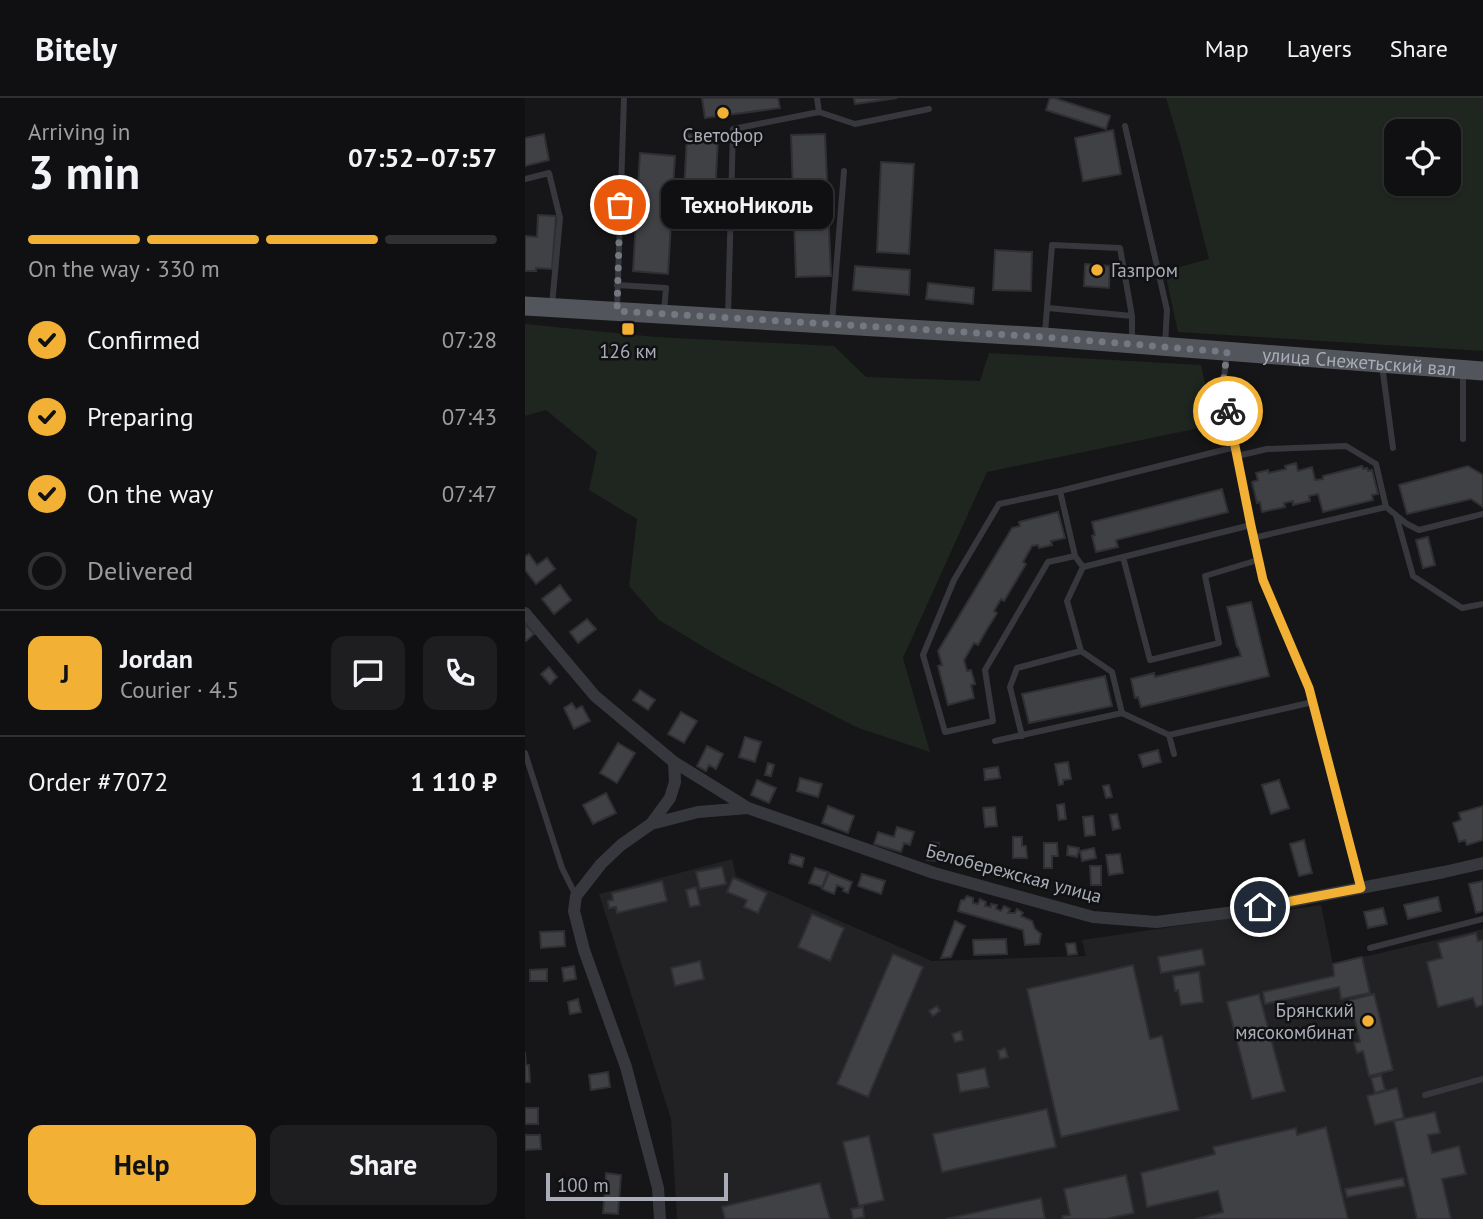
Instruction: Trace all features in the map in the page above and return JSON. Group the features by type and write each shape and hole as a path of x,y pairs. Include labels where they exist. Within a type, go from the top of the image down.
{"main road":[{"name":"улица Снежетьский вал","path":"525,306 1044,337 1483,371"}],"street":[{"name":"Белобережская улица","path":"525,613 595,695 674,762 748,808 934,873 1093,917 1156,922 1235,912 1483,863"},
{"path":"651,824 670,798 675,782 674,762"},
{"name":"Белобережская улица","path":"576,896 601,864 621,845 651,824 698,812 748,808"},
{"path":"576,896 575,911 584,950 626,1067 658,1188 660,1219"}],"lane":[{"path":"617,311 624,98"},
{"path":"817,98 819,112"},
{"path":"728,318 733,129 819,112 855,124 929,109"},
{"path":"1125,126 1167,310 1165,347"},
{"path":"832,324 844,171"},
{"path":"525,179 549,173 560,218 552,307"},
{"path":"1044,337 1052,245 1120,248 1132,316 1132,344"},
{"path":"617,285 666,288 663,314"},
{"path":"1048,308 1132,316"},
{"path":"1227,352 1223,385 1258,560 1263,580 1309,688 1361,888"},
{"path":"1382,363 1393,448"},
{"path":"1463,369 1463,439"},
{"path":"1237,456 1267,449 1346,446 1376,464 1386,508 1419,530 1483,514"},
{"path":"1075,556 1048,562 985,670 993,721 944,732 923,654 954,580 999,505 1235,447"},
{"path":"1060,492 1075,556 1083,566"},
{"path":"1253,538 1386,508"},
{"path":"1396,515 1413,576 1462,608 1483,604"},
{"path":"1083,566 1251,526"},
{"path":"1123,556 1150,660 1219,643 1205,576 1258,560"},
{"path":"1083,566 1067,601 1081,651 1112,672 1122,713"},
{"path":"1022,736 1010,687 1017,668 1081,651"},
{"path":"995,741 1122,713 1169,735 1313,702"},
{"path":"1169,735 1174,754"},
{"path":"525,754 562,868 576,896"},
{"path":"1370,947 1483,919"},
{"path":"1425,1095 1483,1079"}],"shaded area":[{"path":"1166,98 1483,98 1483,351 1178,332 1165,271 1209,259"},
{"path":"525,324 656,337 834,346 866,377 980,381 989,353 1201,365 1214,425 987,472 903,658 930,752 856,727 722,658 659,620 629,586 637,519 589,490 597,452 546,410 525,416"},
{"path":"732,859 736,876 932,961 1086,956 1082,940 1321,905 1333,964 1483,929 1483,1219 677,1219 671,1119 599,894"}],"building":[{"name":"Светофор","path":"702,98 778,98 780,108 705,118"},
{"path":"854,98 897,98 855,104"},
{"path":"1050,98 1110,116 1106,129 1046,110"},
{"path":"1113,130 1121,174 1083,181 1075,138"},
{"path":"544,134 549,160 525,166 525,138"},
{"path":"687,134 718,138 714,215 683,214"},
{"path":"825,134 831,276 796,277 791,135"},
{"path":"640,153 675,156 668,274 633,271"},
{"path":"881,162 914,164 909,254 877,252"},
{"path":"538,215 556,216 552,269 536,268 536,271 525,271 525,236 537,237"},
{"path":"995,250 1032,252 1031,291 993,290"},
{"path":"1085,264 1110,266 1109,288 1084,286"},
{"path":"855,266 910,270 909,295 853,290"},
{"path":"928,283 974,288 973,304 926,299"},
{"path":"1296,463 1298,471 1312,467 1315,480 1362,466 1368,471 1372,470 1378,494 1372,495 1373,500 1323,512 1318,494 1309,496 1310,501 1293,505 1293,501 1284,503 1285,507 1262,512 1252,482 1258,480 1256,473 1286,469 1285,466"},
{"path":"1468,466 1483,475 1483,507 1471,499 1407,514 1399,485"},
{"path":"1222,489 1228,512 1116,540 1118,547 1096,552 1092,522"},
{"path":"1058,512 1065,538 1051,541 1052,545 1039,548 1038,545 1032,546 1023,562 1026,564 1004,601 1001,599 994,611 997,613 978,645 974,643 964,660 967,671 971,670 975,684 971,685 974,698 948,705 938,666 942,665 938,651 1012,528 1020,526 1019,522"},
{"path":"1428,537 1435,565 1423,568 1416,540"},
{"path":"529,554 537,565 547,558 555,569 536,584 525,570 525,557"},
{"path":"560,585 571,600 554,614 542,599"},
{"path":"1251,602 1269,676 1141,707 1138,697 1135,698 1131,679 1154,673 1155,677 1241,656 1227,607"},
{"path":"587,619 596,629 578,643 570,632"},
{"path":"525,624 534,634 526,641 525,640"},
{"path":"549,667 557,677 550,684 541,674"},
{"path":"1105,676 1112,706 1029,723 1022,694"},
{"path":"640,690 655,700 648,710 633,700"},
{"path":"572,703 576,709 582,706 590,721 574,729 564,708"},
{"path":"681,712 697,721 684,743 668,734"},
{"path":"745,737 761,742 755,762 739,757"},
{"path":"618,743 635,753 617,783 600,773"},
{"path":"707,746 723,754 716,769 709,765 706,771 697,766"},
{"path":"1158,750 1161,762 1143,767 1139,755"},
{"path":"1068,762 1071,779 1063,780 1063,784 1059,785 1055,764"},
{"path":"768,763 774,765 771,776 765,775"},
{"path":"998,767 1000,778 985,780 984,769"},
{"path":"800,778 822,784 818,797 797,791"},
{"path":"757,780 776,788 769,803 751,795"},
{"path":"1279,780 1289,808 1271,814 1262,785"},
{"path":"1109,785 1112,797 1106,798 1103,786"},
{"path":"606,793 616,813 593,824 583,805"},
{"path":"1064,804 1066,819 1059,820 1057,805"},
{"path":"828,806 854,816 848,833 822,823"},
{"path":"1483,806 1483,840 1467,845 1465,840 1459,842 1453,823 1461,820 1459,813"},
{"path":"995,807 997,826 985,827 983,808"},
{"path":"1117,814 1120,828 1113,830 1110,815"},
{"path":"1093,816 1095,835 1085,836 1083,817"},
{"path":"897,827 914,832 910,845 904,843 901,852 874,844 878,832 894,837"},
{"path":"1013,837 1022,837 1027,858 1013,858"},
{"path":"1304,840 1312,873 1299,876 1290,844"},
{"path":"929,842 939,843 937,861 927,860"},
{"path":"1044,843 1057,843 1058,856 1052,856 1052,868 1044,868"},
{"path":"1068,846 1079,848 1077,857 1067,855"},
{"path":"1094,848 1096,858 1082,861 1080,851"},
{"path":"791,854 804,858 802,867 789,863"},
{"path":"1120,854 1123,873 1109,875 1106,855"},
{"path":"1090,866 1101,866 1101,885 1091,885"},
{"path":"722,867 726,884 700,889 696,872"},
{"path":"815,868 828,872 822,887 809,883"},
{"path":"829,873 852,882 848,893 837,885 834,894 822,889"},
{"path":"862,874 885,881 881,894 858,886"},
{"path":"733,878 767,893 758,913 744,907 747,900 727,892"},
{"path":"662,881 667,901 617,913 616,907 609,908 608,901 613,900 612,893"},
{"path":"1483,881 1483,911 1476,913 1469,884"},
{"path":"696,887 700,905 690,907 686,890"},
{"path":"967,896 973,898 973,903 978,904 980,899 986,902 985,906 997,905 996,909 1001,911 1004,906 1010,909 1008,913 1015,913 1017,909 1023,913 1021,916 1032,921 1041,934 1039,944 1025,945 1023,930 958,911 961,900"},
{"path":"1438,897 1441,911 1408,919 1404,905"},
{"path":"1383,908 1387,924 1368,928 1364,912"},
{"path":"812,914 844,928 830,961 798,947"},
{"path":"955,921 965,926 951,957 941,958"},
{"path":"564,931 565,946 541,948 540,932"},
{"path":"1476,933 1478,941 1483,940 1483,1005 1476,1007 1473,998 1438,1007 1427,962 1442,958 1438,943"},
{"path":"1006,939 1007,954 974,955 973,940"},
{"path":"1075,943 1077,954 1068,955 1066,944"},
{"path":"1202,949 1205,965 1161,973 1158,957"},
{"path":"893,954 923,967 868,1097 837,1084"},
{"path":"1362,957 1370,993 1341,999 1339,987 1265,1004 1263,992 1334,976 1333,964"},
{"path":"700,961 704,979 675,986 671,968"},
{"path":"1133,965 1150,1039 1162,1036 1179,1110 1061,1137 1027,989"},
{"path":"574,966 576,979 564,981 562,968"},
{"path":"547,969 547,981 530,981 530,970"},
{"path":"1199,972 1203,1002 1181,1005 1173,976"},
{"path":"1259,994 1285,1091 1252,1099 1227,1002"},
{"name":"Брянский мясокомбинат","path":"1374,994 1393,1070 1369,1076 1363,1051 1357,1053 1354,1043 1360,1042 1350,1000"},
{"path":"578,999 581,1012 570,1014 568,1002"},
{"path":"937,1006 940,1011 933,1016 929,1011"},
{"path":"961,1031 963,1040 955,1042 952,1034"},
{"path":"1005,1048 1008,1057 1000,1059 998,1051"},
{"path":"525,1052 526,1065 529,1065 530,1082 525,1082"},
{"path":"985,1068 989,1087 960,1092 957,1074"},
{"path":"608,1072 610,1087 591,1090 589,1075"},
{"path":"1381,1075 1385,1090 1375,1093 1371,1078"},
{"path":"1397,1088 1404,1118 1375,1125 1367,1096"},
{"path":"525,1108 538,1108 538,1124 525,1124"},
{"path":"1047,1109 1056,1147 942,1172 933,1134"},
{"path":"1435,1112 1440,1133 1428,1135 1432,1153 1459,1146 1466,1174 1442,1179 1451,1219 1417,1219 1394,1121"},
{"path":"1326,1127 1348,1219 1196,1219 1223,1212 1218,1191 1147,1207 1141,1173 1215,1154 1213,1147 1296,1128 1297,1135"},
{"path":"525,1135 540,1135 541,1149 525,1150"},
{"path":"869,1136 884,1200 859,1206 843,1142"},
{"path":"606,1173 621,1175 618,1214 603,1213"},
{"path":"1126,1175 1134,1213 1106,1219 1063,1219 1062,1216 1070,1215 1064,1189"},
{"path":"1403,1178 1405,1186 1347,1197 1345,1189"},
{"path":"820,1183 830,1219 725,1219 722,1207"},
{"path":"1041,1198 1045,1219 946,1219"},
{"path":"863,1207 864,1217 853,1219 851,1209"}],"way so far":[{"path":"620,205 617,311 1044,337 1227,352 1223,385 1228,411"}],"place":[{"name":"Светофор","path":"723,113"},
{"name":"ТехноНиколь","path":"620,205"},
{"name":"Газпром","path":"1097,270"},
{"name":"126 км","path":"628,329"},
{"name":"Брянский мясокомбинат","path":"1368,1021"}],"route":[{"path":"1228,411 1263,580 1309,688 1361,888 1260,907"}]}
